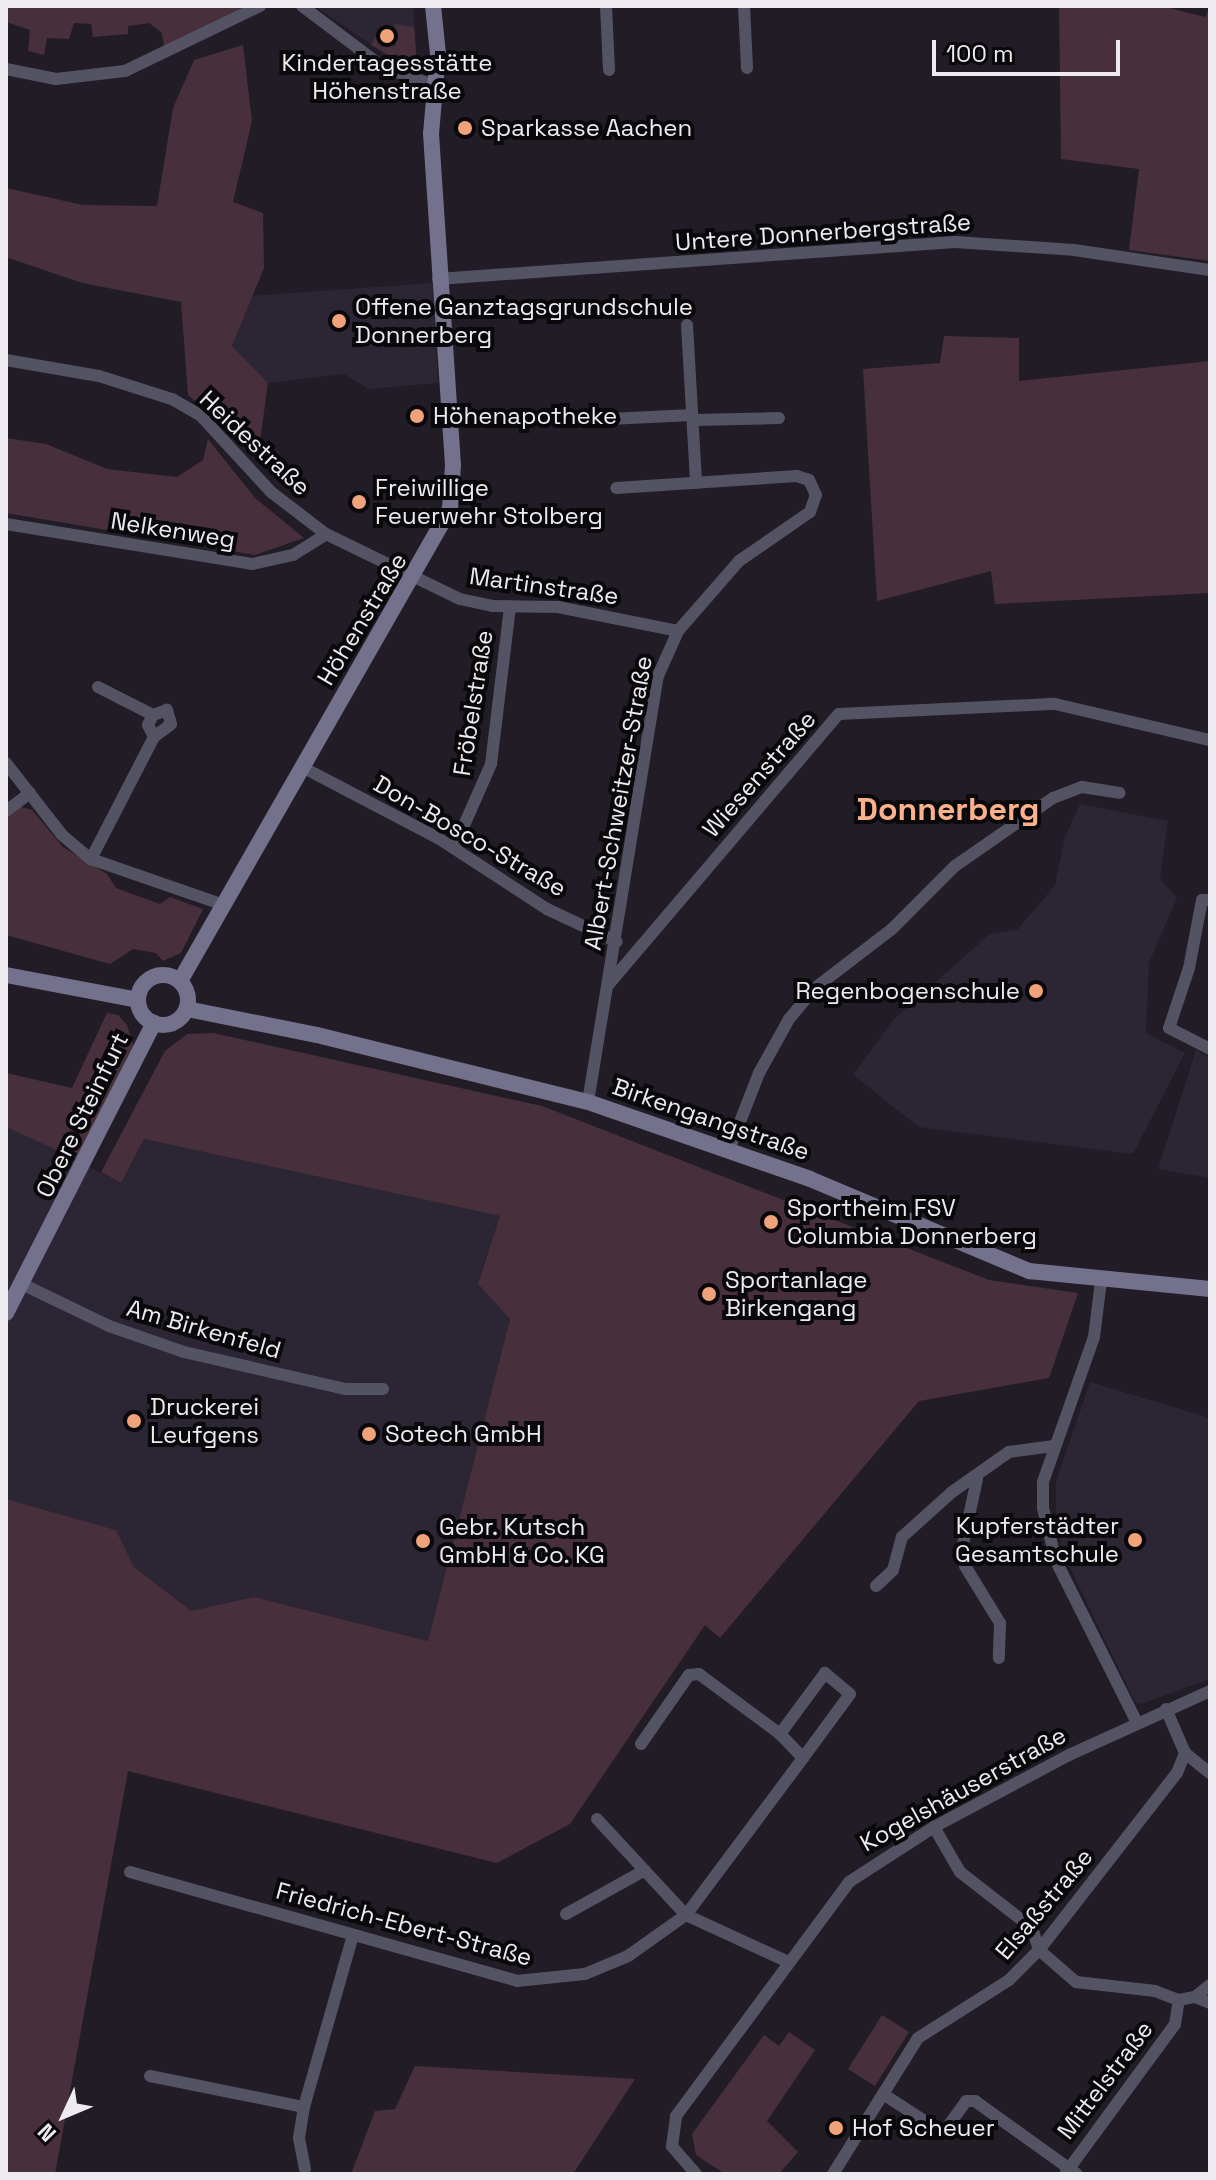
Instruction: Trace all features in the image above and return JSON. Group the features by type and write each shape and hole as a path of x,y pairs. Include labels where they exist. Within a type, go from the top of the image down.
{"street":[{"path":"6,69 56,79 125,71 260,6"},
{"path":"302,6 383,67 436,86"},
{"name":"Höhenstraße","path":"180,981 443,529 454,491 431,134 436,86 433,6"},
{"path":"606,6 609,70"},
{"path":"744,6 747,68"},
{"name":"Untere Donnerbergstraße","path":"438,279 955,242 1074,250 1210,270"},
{"path":"687,325 696,483"},
{"name":"Heidestraße","path":"6,360 113,379 172,399 200,415 271,492 326,534 415,578"},
{"path":"609,419 779,418"},
{"path":"616,488 797,476 814,486 815,504 739,561 678,631"},
{"name":"Nelkenweg","path":"6,524 252,564 293,555 326,534"},
{"name":"Martinstraße","path":"415,578 460,599 510,606 558,607 678,631"},
{"name":"Fröbelstraße","path":"454,848 491,764 510,606"},
{"name":"Albert-Schweitzer-Straße","path":"608,985 658,676 678,631"},
{"path":"98,687 153,715"},
{"name":"Wiesenstraße","path":"608,985 839,714 1055,704 1210,740"},
{"path":"91,859 154,737 166,732 171,714 163,710 153,715 148,725 154,737"},
{"path":"6,763 62,835 91,859 224,905"},
{"name":"Don-Bosco-Straße","path":"302,767 454,848 547,909 617,942"},
{"path":"729,1150 766,1059 789,1019 815,988 892,929 955,866 1053,798 1082,787 1120,793"},
{"path":"6,811 30,793"},
{"path":"1206,900 1189,968 1169,1028 1210,1049"},
{"path":"6,975 138,1000"},
{"path":"153,977 180,981 188,994 187,1009 171,1024 154,1023 142,1014 138,1000 153,977"},
{"path":"588,1102 608,985"},
{"name":"Birkengangstraße","path":"187,1009 588,1102 886,1208 996,1260 1060,1277 1210,1289"},
{"name":"Obere Steinfurt","path":"6,1313 154,1023"},
{"path":"1101,1281 1094,1337 1043,1482 1043,1508 1056,1561 1136,1721"},
{"name":"Am Birkenfeld","path":"22,1284 109,1326 184,1352 345,1389 383,1389"},
{"path":"876,1586 893,1570 902,1537 952,1492 977,1479 1009,1452 1054,1446"},
{"path":"977,1479 962,1549 965,1566 1000,1623 999,1658"},
{"name":"Friedrich-Ebert-Straße","path":"130,1872 492,1975 541,1982 585,1974 628,1956 686,1915 850,1694 825,1673 780,1734"},
{"path":"641,1744 689,1675 699,1674 780,1734 803,1758"},
{"name":"Kogelshäuserstraße","path":"696,2174 672,2146 676,2116 849,1882 934,1827 1136,1721 1210,1691"},
{"path":"1166,1709 1185,1753 1210,1773"},
{"name":"Elsaßstraße","path":"833,2174 918,2038 1009,1980 1039,1950 1177,1773 1185,1753"},
{"path":"597,1819 686,1915 788,1962"},
{"path":"934,1827 960,1872 1032,1928 1039,1950 1090,1987 1155,1991 1179,2000 1195,1997 1210,1985"},
{"path":"566,1914 645,1870"},
{"path":"305,2169 299,2138 304,2107 353,1935"},
{"path":"1195,1997 1210,2003"},
{"name":"Mittelstraße","path":"1070,2172 1175,2024 1179,2000"},
{"path":"150,2076 304,2107"},
{"path":"883,2094 943,2133 966,2101 975,2101 1070,2172"}],"shaded area":[{"path":"6,6 238,6 240,9 164,47 162,33 149,23 128,26 128,34 93,37 91,24 74,23 69,39 47,38 44,55 28,51 30,30 6,22"},
{"name":"Kindertagesstätte Höhenstraße","path":"315,6 413,6 417,64 386,55"},
{"path":"1059,6 1162,6 1205,17 1210,6 1210,261 1129,250 1139,169 1061,159"},
{"path":"383,24 385,47 396,45 394,24 414,27 417,64 399,61 371,45"},
{"path":"243,45 252,121 233,202 263,213 264,268 232,346 268,383 258,456 188,395 181,302 82,283 6,257 6,188 83,205 157,206 173,108 194,60"},
{"name":"Offene Ganztagsgrundschule Donnerberg","path":"433,283 438,383 368,389 344,374 268,383 232,346 252,296"},
{"path":"944,336 1019,338 1019,381 1210,361 1210,593 995,604 991,571 877,601 863,369 940,363"},
{"path":"6,438 46,444 107,469 177,477 203,460 208,439 255,498 304,538 255,555 6,513"},
{"name":"Regenbogenschule","path":"1080,804 1168,821 1160,879 1177,898 1149,963 1146,1033 1185,1053 1133,1154 919,1127 853,1075 893,1020 990,934 1018,929 1055,885 1065,837"},
{"path":"18,806 32,810 63,847 107,874 116,888 160,904 170,897 203,909 181,953 163,961 156,953 133,949 110,964 6,935 6,815"},
{"path":"107,1013 118,1015 127,1025 133,1045 77,1159 6,1127 6,1073 72,1088"},
{"path":"213,1033 542,1106 989,1280 1078,1293 1049,1378 919,1401 720,1638 705,1625 570,1824 497,1863 128,1771 55,2174 6,2174 6,1499 116,1530 134,1567 191,1611 254,1597 428,1641 510,1319 478,1284 500,1216 144,1139 121,1183 101,1172 165,1051 187,1034"},
{"path":"1196,1050 1210,1058 1210,1178 1158,1169"},
{"path":"11,1126 121,1183 144,1139 500,1216 478,1284 510,1319 428,1641 254,1597 191,1611 134,1567 116,1530 6,1499 6,1127"},
{"name":"Kupferstädter Gesamtschule","path":"1090,1382 1210,1418 1210,1679 1141,1704 1135,1702 1064,1556 1056,1524 1056,1482"},
{"path":"882,2015 909,2032 875,2086 848,2069"},
{"path":"789,2032 815,2050 767,2121 798,2152 779,2174 725,2174 696,2155 692,2134 764,2035 779,2046"},
{"path":"415,2066 635,2079 573,2174 351,2174 375,2111 395,2109"}],"place":[{"name":"Kindertagesstätte Höhenstraße","path":"387,36"},
{"name":"Sparkasse Aachen","path":"465,128"},
{"name":"Offene Ganztagsgrundschule Donnerberg","path":"339,321"},
{"name":"Höhenapotheke","path":"417,416"},
{"name":"Freiwillige Feuerwehr Stolberg","path":"359,502"},
{"name":"Regenbogenschule","path":"1036,991"},
{"name":"Sportheim FSV Columbia Donnerberg","path":"771,1222"},
{"name":"Sportanlage Birkengang","path":"709,1294"},
{"name":"Druckerei Leufgens","path":"134,1421"},
{"name":"Sotech GmbH","path":"369,1434"},
{"name":"Kupferstädter Gesamtschule","path":"1135,1540"},
{"name":"Gebr. Kutsch GmbH & Co. KG","path":"423,1541"},
{"name":"Hof Scheuer","path":"836,2128"}],"district":[{"name":"Donnerberg","path":"948,809"}]}
